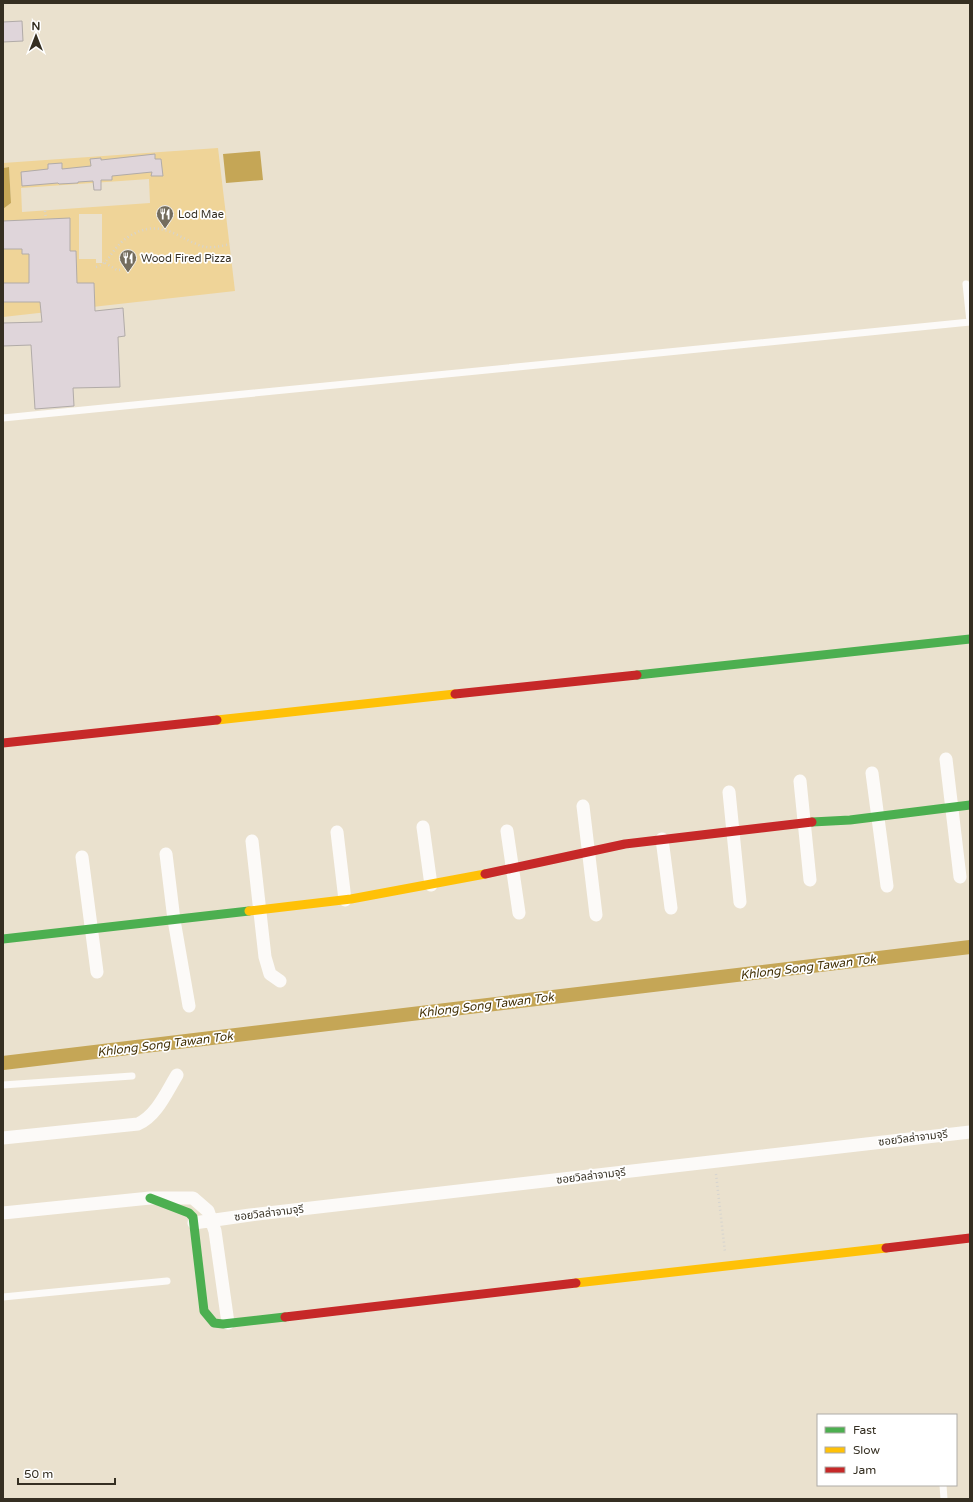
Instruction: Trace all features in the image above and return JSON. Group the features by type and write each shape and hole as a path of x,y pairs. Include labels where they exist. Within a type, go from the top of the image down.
{"street":[{"path":"3,743 970,639"},
{"path":"946,759 960,877"},
{"path":"872,773 879,816 887,886"},
{"path":"800,781 810,880"},
{"path":"729,792 740,902"},
{"path":"3,939 345,900 512,869 588,851 662,839 970,805"},
{"path":"582,806 596,915"},
{"path":"423,827 431,885"},
{"path":"507,831 519,913"},
{"path":"337,832 345,900"},
{"path":"662,839 671,908"},
{"path":"252,842 265,957 270,974 280,981"},
{"path":"166,854 174,920 189,1006"},
{"path":"82,857 97,972"},
{"path":"3,1138 138,1124 148,1119 159,1105 176,1075"},
{"name":"ซอยวิลล่าจามจุรี","path":"194,1223 970,1132"},
{"path":"150,1198 189,1213 193,1217 204,1311 214,1323 228,1323 970,1238"},
{"path":"3,1213 150,1198 193,1198 208,1211 216,1231 228,1323"}],"lane":[{"path":"3,418 970,322 966,284"},
{"path":"3,1085 132,1076"},
{"path":"3,1297 167,1281"},
{"path":"943,1486 944,1499"}],"path":[{"path":"45,210 46,219"},
{"path":"96,267 105,263 122,242 131,235 150,229 173,232 206,247 218,247 230,244"},
{"path":"105,263 117,270 123,270"},
{"path":"715,1161 726,1266"}],"shaded area":[{"name":"Lod Mae","path":"218,148 235,291 3,317 3,209 11,203 9,167 3,168 3,163","holes":["149,179 150,203 22,212 21,188","79,214 102,214 102,263 96,263 96,259 79,259"]},
{"path":"260,151 263,180 226,183 223,154"},
{"path":"9,167 11,203 3,209 3,168"}],"building":[{"path":"22,21 23,41 3,42 3,22"},
{"path":"155,154 155,159 161,159 163,176 151,176 152,172 112,176 112,180 101,180 101,190 94,190 93,181 22,186 21,172 48,169 48,164 62,163 62,169 91,166 90,159 101,158 101,160"},
{"path":"70,218 70,251 76,251 77,283 94,283 95,311 123,308 125,336 118,337 120,387 73,388 74,406 35,409 31,345 3,346 3,323 42,322 40,302 3,302 3,283 29,283 29,254 22,254 22,249 3,249 3,221"}],"waterway":[{"name":"Khlong Song Tawan Tok","path":"3,1063 970,947"}],"traffic: fast":[{"path":"637,675 970,639"},
{"path":"812,822 850,820 970,805"},
{"path":"3,939 249,911"},
{"path":"150,1198 189,1213 193,1217 204,1311 214,1323 223,1324 285,1317"}],"traffic: slow":[{"path":"217,720 455,694"},
{"path":"249,911 351,899 485,874"},
{"path":"576,1283 886,1248"}],"traffic: jam":[{"path":"455,694 637,675"},
{"path":"3,743 217,720"},
{"path":"485,874 625,844 812,822"},
{"path":"886,1248 970,1238"},
{"path":"285,1317 576,1283"}],"place":[{"name":"Lod Mae","path":"165,229"},
{"name":"Wood Fired Pizza","path":"128,273"}]}
